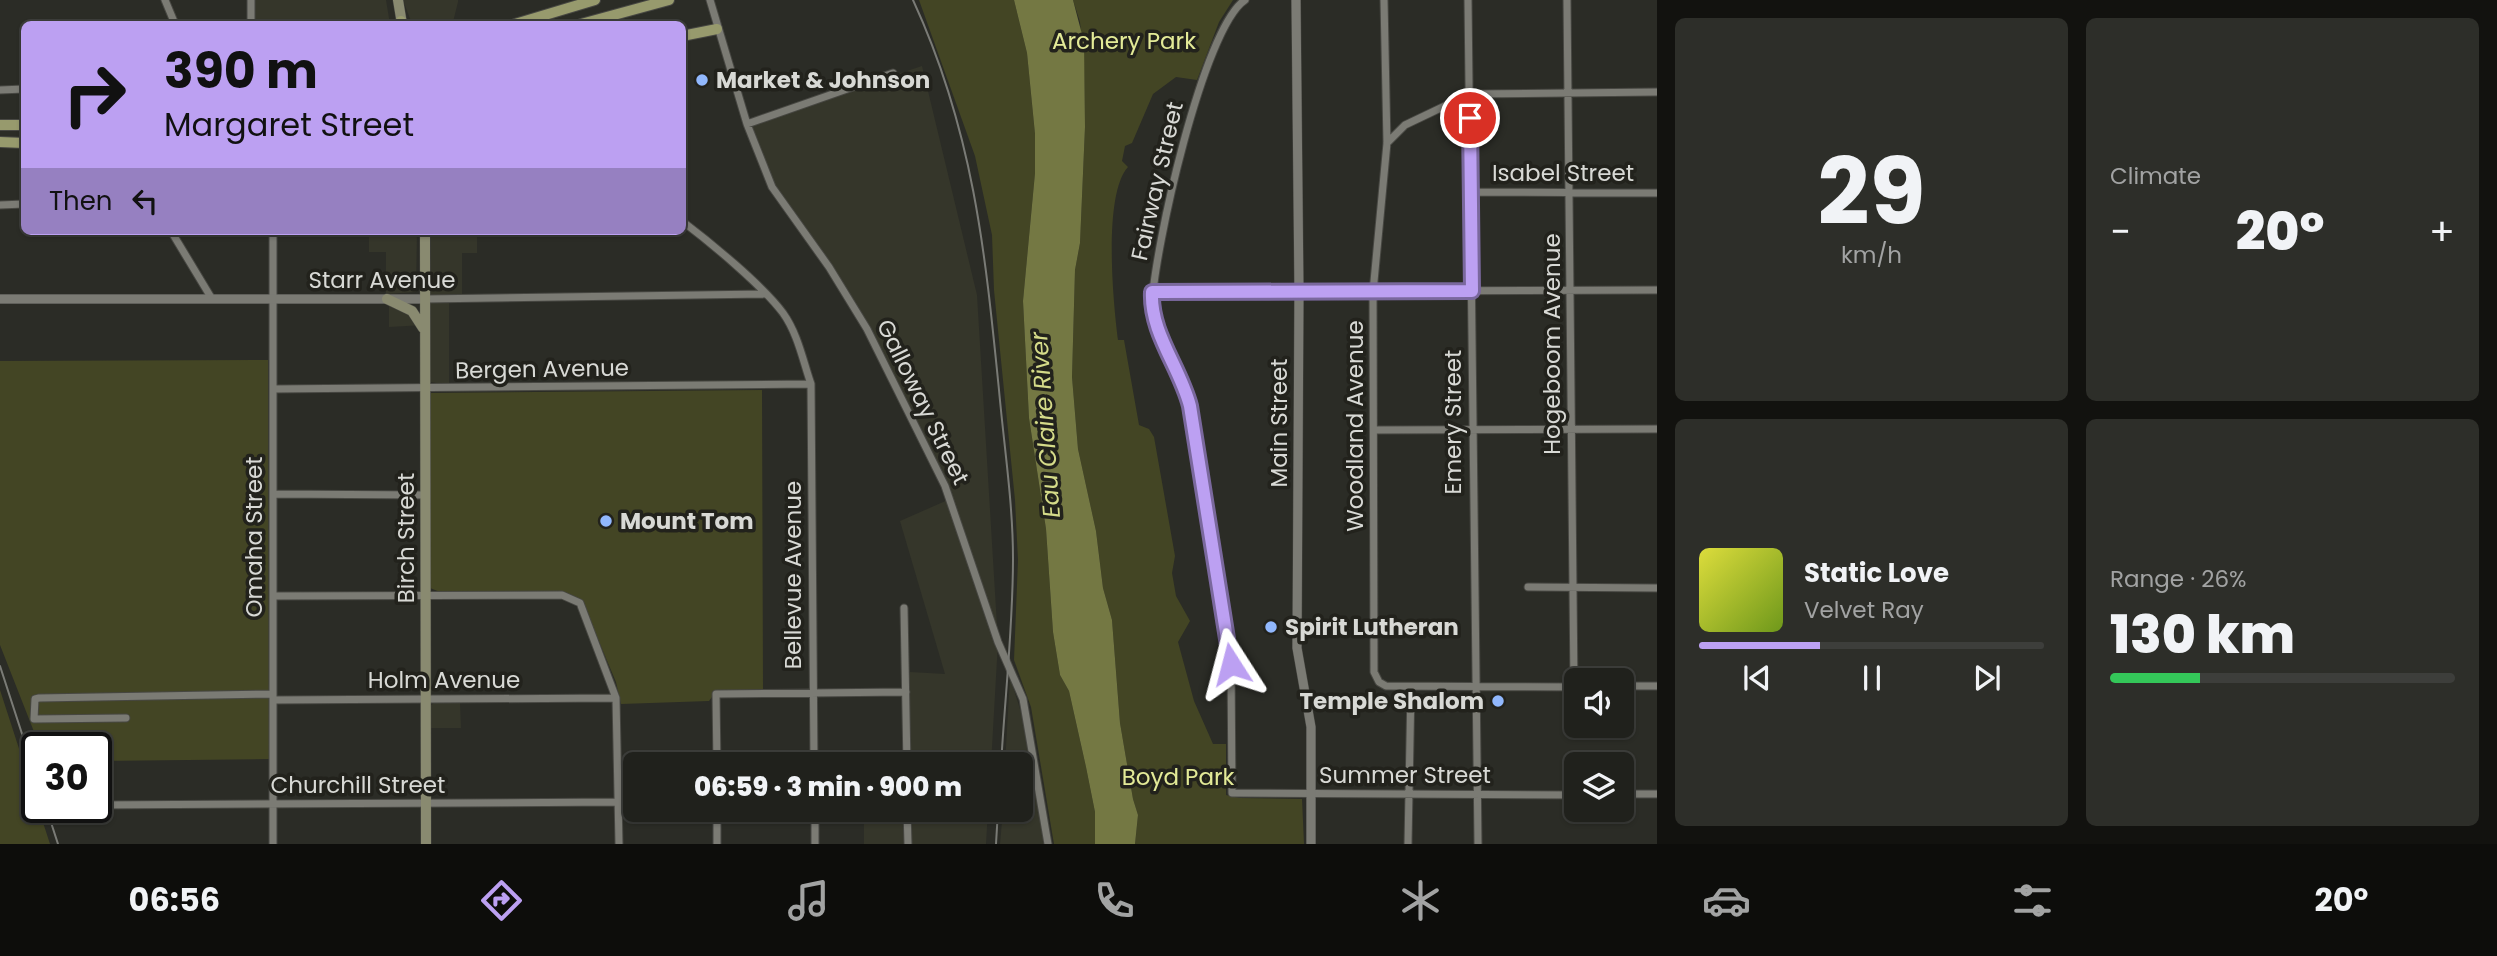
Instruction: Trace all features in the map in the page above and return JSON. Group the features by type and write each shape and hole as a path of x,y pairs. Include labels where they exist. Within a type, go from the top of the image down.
{"main road":[{"path":"398,0 401,21"},
{"path":"525,21 595,0"},
{"path":"592,21 669,0"},
{"path":"686,35 717,29"},
{"path":"0,125 21,125"},
{"path":"0,142 21,142"},
{"name":"Birch Street","path":"425,235 426,844"},
{"path":"387,299 412,311 420,320 425,333"}],"street":[{"path":"165,0 174,21"},
{"path":"251,0 251,21"},
{"name":"Galloway Street","path":"710,0 747,124 772,187 830,267 867,329 945,486 998,642 1023,699 1048,844"},
{"name":"Fairway Street","path":"1232,793 1231,664 1216,564 1190,406 1181,377 1154,317 1152,292 1193,106 1226,20 1245,0"},
{"name":"Main Street","path":"1296,0 1299,292 1297,648 1300,678 1309,709 1311,844"},
{"name":"Woodland Avenue","path":"1384,0 1387,143 1373,292 1374,672 1379,682 1411,687"},
{"name":"Emery Street","path":"1468,0 1478,844"},
{"name":"Hogeboom Avenue","path":"1567,0 1575,668"},
{"path":"747,124 893,74"},
{"path":"0,90 21,89"},
{"path":"1387,143 1405,125 1470,94 1657,92"},
{"name":"Isabel Street","path":"1470,192 1570,190 1657,193"},
{"path":"0,205 21,204"},
{"name":"Bellevue Avenue","path":"686,224 711,243 783,313 795,335 811,384 814,752"},
{"path":"172,235 212,299"},
{"name":"Omaha Street","path":"273,235 273,844"},
{"path":"1152,292 1657,290"},
{"name":"Starr Avenue","path":"0,299 425,299 764,294"},
{"name":"Bergen Avenue","path":"273,389 811,384"},
{"path":"1374,430 1657,429"},
{"path":"273,494 425,495"},
{"path":"1528,587 1657,588"},
{"path":"273,596 571,597 580,603 616,698 619,844"},
{"path":"904,608 907,752"},
{"path":"1634,686 1657,686"},
{"path":"1408,844 1411,687 1564,687"},
{"path":"717,752 716,694 906,692"},
{"name":"Holm Avenue","path":"126,718 34,719 32,715 35,699 39,698 616,698"},
{"name":"Summer Street","path":"1232,793 1564,795"},
{"path":"1634,794 1657,794"},
{"name":"Churchill Street","path":"112,806 619,802"},
{"path":"717,822 717,844"},
{"path":"815,822 815,844"},
{"path":"908,822 908,844"}],"shaded area":[{"path":"255,0 386,0 390,21 255,21"},
{"path":"403,0 458,0 453,21 411,21"},
{"path":"922,66 977,295 998,642 992,752 907,752 906,692 910,672 945,674 900,521 950,499 867,329 772,187 747,124"},
{"path":"369,235 417,235 416,292 386,294 386,252 369,252"},
{"path":"431,235 477,235 477,253 462,253 462,296 449,297 449,385 430,382"},
{"path":"389,303 403,305 424,325 389,327"},
{"path":"1010,677 1024,722 1029,752 1006,752"},
{"path":"434,703 460,703 461,728 429,728 430,706"},
{"path":"1033,777 1044,844 1000,844 1002,822 1033,822"},
{"path":"864,822 987,822 986,844 864,844"}],"green space":[{"path":"919,0 1014,0 1027,53 1035,134 1035,173 1023,301 1029,418 1046,529 1053,632 1060,675 1069,691 1095,812 1095,844 1054,844 1031,707 1014,660 1018,560 1015,500 994,290 992,235 975,156"},
{"name":"Boyd Park","path":"1073,0 1233,0 1219,22 1197,80 1176,77 1153,94 1132,143 1125,146 1122,161 1128,167 1120,181 1115,200 1113,224 1114,301 1118,340 1124,340 1139,425 1149,429 1154,437 1175,556 1172,573 1176,596 1190,621 1178,642 1194,701 1213,744 1226,744 1226,795 1240,798 1302,799 1304,844 1135,844 1138,815 1120,723 1112,620 1103,588 1096,531 1078,449 1072,377 1075,270 1080,243 1085,127 1080,22"},
{"path":"268,360 269,759 112,761 112,732 34,732 0,645 0,361"},
{"path":"762,390 763,691 715,693 709,701 621,704 616,682 582,601 565,592 440,592 430,588 431,393"},
{"path":"0,690 21,755 21,823 43,823 50,844 0,844"}],"water":[{"name":"Eau Claire River","path":"1014,0 1073,0 1084,42 1085,127 1080,243 1075,270 1072,377 1078,449 1096,531 1103,588 1112,620 1120,723 1138,815 1135,844 1095,844 1095,812 1069,691 1060,675 1053,632 1046,529 1029,418 1023,301 1035,173 1035,134 1027,53"}],"railway":[{"path":"913,0 950,96 963,144 988,288 1013,538 1012,610 1002,752"},
{"path":"0,666 21,732"},
{"path":"996,844 997,822"},
{"path":"51,823 58,844"}],"place":[{"name":"Market & Johnson","path":"702,80"},
{"name":"Mount Tom","path":"606,521"},
{"name":"Spirit Lutheran","path":"1271,627"},
{"name":"Temple Shalom","path":"1498,701"}],"route":[{"path":"1231,664 1190,406 1186,388 1158,330 1152,292 1472,291 1470,118"}],"park label":[{"name":"Archery Park","path":"1124,41"}]}
